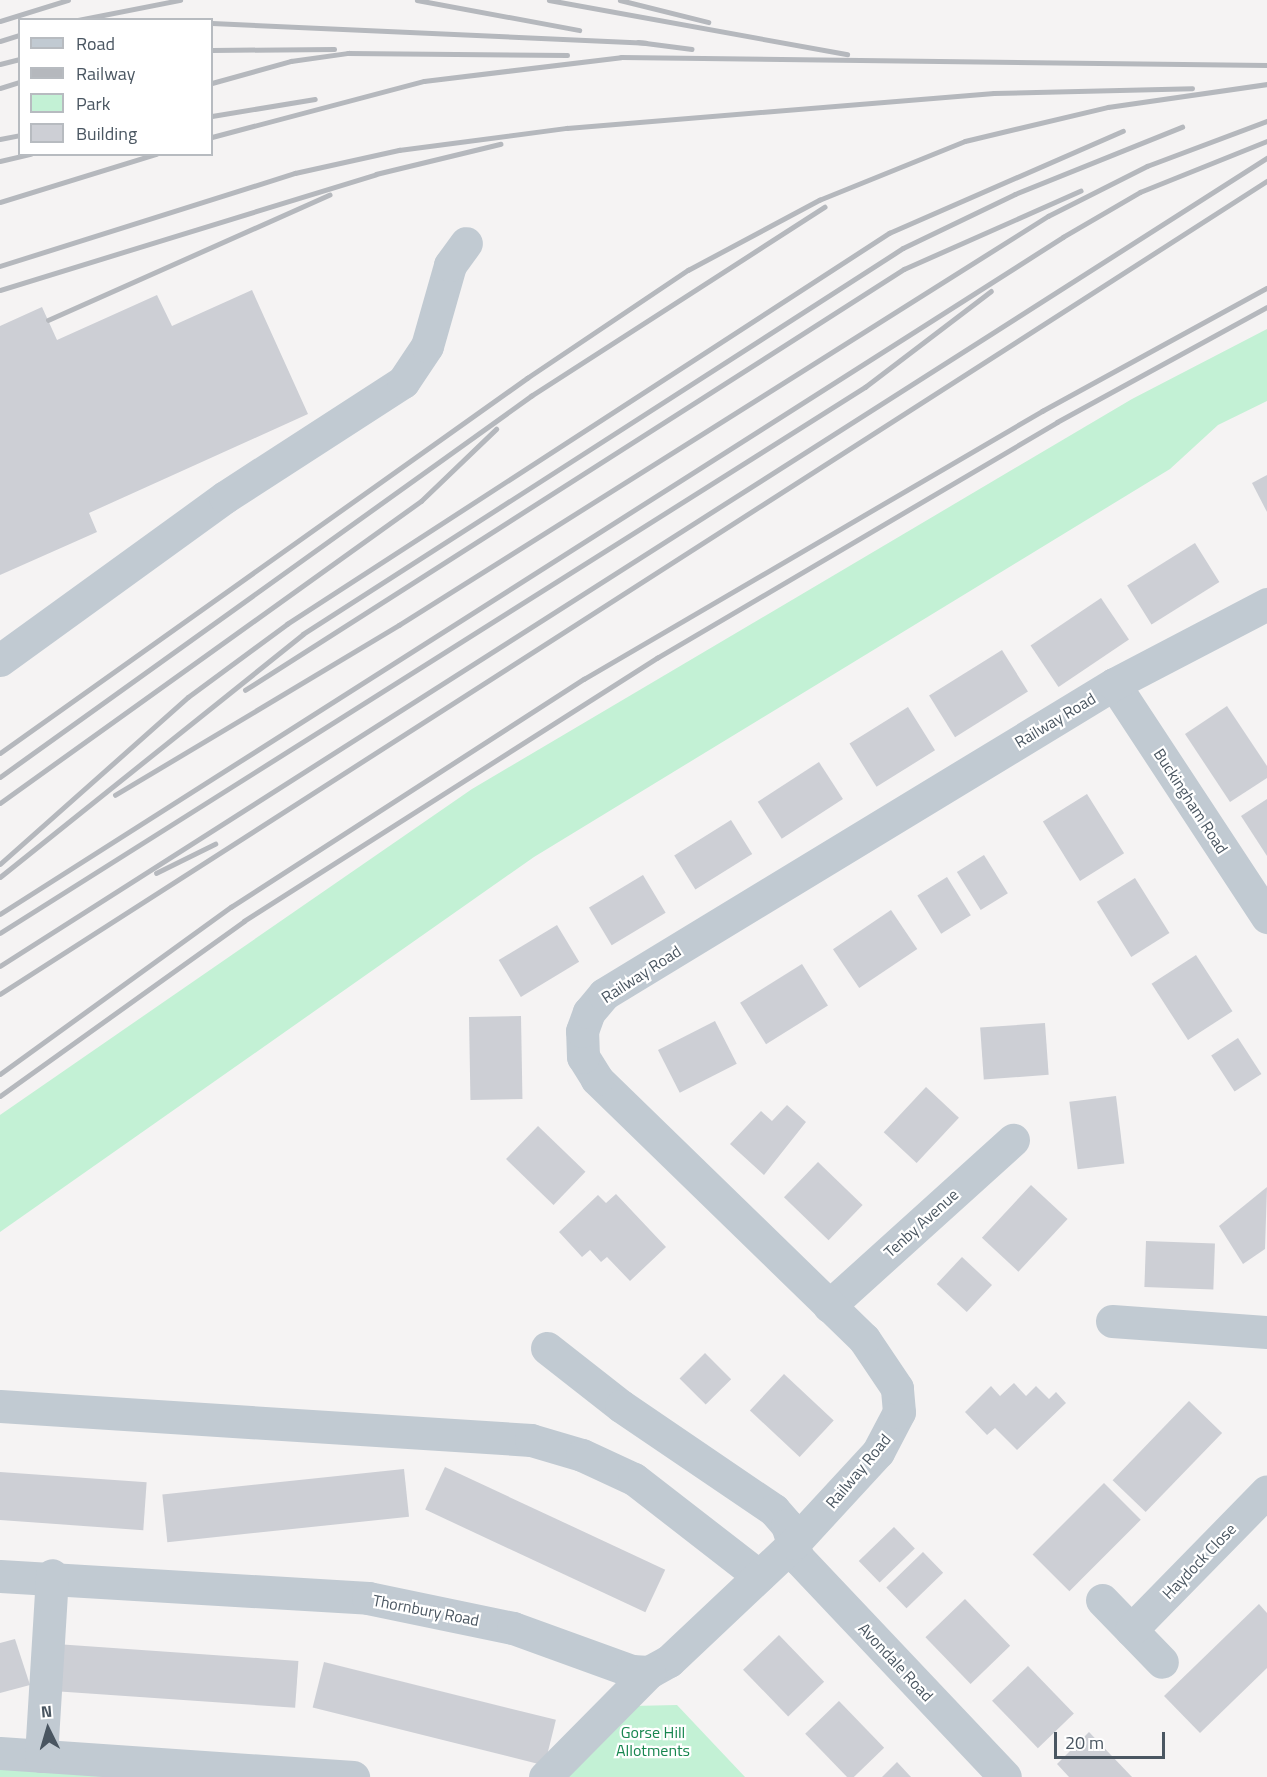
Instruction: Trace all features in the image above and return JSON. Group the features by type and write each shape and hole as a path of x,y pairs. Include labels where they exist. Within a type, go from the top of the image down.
{"street":[{"path":"0,660 225,496 404,382 426,346 450,265 466,243"},
{"name":"Railway Road","path":"794,1543 878,1452 899,1412 897,1388 883,1366 829,1306 597,1079 583,1057 582,1031 590,1012 604,994 1114,684 1267,604"},
{"name":"Buckingham Road","path":"1114,684 1267,917"},
{"name":"Tenby Avenue","path":"829,1306 1013,1140"},
{"path":"1112,1321 1267,1332"},
{"name":"Avondale Road","path":"547,1348 621,1406 750,1491 787,1525 798,1558 1005,1777"},
{"path":"0,1406 531,1440 582,1455 634,1479 759,1576"},
{"name":"Haydock Close","path":"1131,1630 1267,1491"},
{"path":"545,1777 650,1672 669,1661 794,1543"},
{"path":"41,1756 52,1575"},
{"name":"Thornbury Road","path":"0,1576 52,1575 414,1605 513,1628 613,1665 650,1672"},
{"path":"1102,1600 1162,1662"},
{"path":"0,1753 353,1777"}],"green space":[{"path":"1267,329 1267,401 1218,425 1170,469 534,857 0,1232 0,1115 472,789 1132,399"},
{"name":"Gorse Hill Allotments","path":"677,1705 745,1777 557,1777 632,1706"},
{"path":"0,1762 253,1777 0,1777"}],"building":[{"path":"252,290 308,414 89,513 97,532 0,575 0,326 42,307 57,340 157,295 172,326"},
{"path":"1267,475 1267,512 1252,483"},
{"path":"1195,543 1219,582 1152,624 1127,585"},
{"path":"1101,598 1129,639 1058,687 1031,646"},
{"path":"1002,650 1028,692 955,737 929,696"},
{"path":"1227,706 1267,766 1267,778 1230,802 1185,734"},
{"path":"908,707 935,750 877,787 849,744"},
{"path":"819,762 843,799 782,839 758,802"},
{"path":"1087,794 1124,853 1080,881 1043,822"},
{"path":"1267,799 1267,856 1241,816"},
{"path":"731,820 752,854 695,889 674,856"},
{"path":"984,855 1008,893 981,910 957,872"},
{"path":"643,875 666,913 612,945 589,907"},
{"path":"947,877 971,915 941,934 917,896"},
{"path":"1135,878 1169,933 1131,957 1097,902"},
{"path":"891,910 917,949 859,988 833,949"},
{"path":"557,925 579,962 521,997 499,960"},
{"path":"1196,955 1232,1011 1188,1040 1152,984"},
{"path":"802,964 828,1006 766,1044 740,1003"},
{"path":"521,1016 522,1099 470,1100 469,1017"},
{"path":"715,1021 737,1064 680,1093 658,1050"},
{"path":"1045,1023 1049,1075 984,1079 980,1028"},
{"path":"1238,1038 1261,1074 1235,1091 1211,1055"},
{"path":"926,1087 959,1118 917,1163 884,1132"},
{"path":"1116,1096 1124,1163 1078,1169 1069,1102"},
{"path":"787,1105 806,1122 764,1175 730,1144 761,1111 772,1121"},
{"path":"538,1126 585,1172 554,1205 506,1159"},
{"path":"818,1162 863,1205 829,1240 784,1197"},
{"path":"1031,1185 1068,1219 1018,1272 982,1238"},
{"path":"1267,1187 1265,1249 1243,1264 1219,1226"},
{"path":"616,1194 666,1247 630,1281 607,1257 601,1262 590,1250 582,1257 559,1232 598,1195 606,1203"},
{"path":"1146,1241 1215,1243 1213,1289 1144,1287"},
{"path":"962,1257 992,1285 967,1312 937,1284"},
{"path":"705,1353 731,1379 706,1405 680,1378"},
{"path":"784,1374 834,1420 800,1457 750,1411"},
{"path":"1014,1383 1026,1396 1036,1386 1049,1399 1056,1392 1066,1403 1017,1450 995,1428 987,1435 965,1412 991,1386 1000,1396"},
{"path":"1189,1401 1222,1433 1146,1512 1113,1480"},
{"path":"445,1467 665,1570 645,1612 425,1510"},
{"path":"404,1469 409,1517 167,1542 162,1494"},
{"path":"0,1472 147,1482 143,1530 0,1520"},
{"path":"1104,1483 1141,1520 1069,1591 1033,1554"},
{"path":"894,1527 915,1549 880,1583 859,1561"},
{"path":"923,1552 943,1573 906,1608 886,1587"},
{"path":"965,1599 1010,1646 971,1684 925,1637"},
{"path":"1259,1604 1267,1613 1267,1668 1200,1733 1164,1696"},
{"path":"779,1635 824,1682 788,1716 743,1670"},
{"path":"15,1639 30,1685 0,1693 0,1643"},
{"path":"56,1644 298,1661 295,1708 53,1691"},
{"path":"324,1662 556,1720 545,1765 313,1708"},
{"path":"1028,1666 1074,1713 1038,1748 992,1701"},
{"path":"839,1701 884,1748 854,1777 847,1777 805,1734"},
{"path":"1089,1732 1132,1777 1069,1777 1057,1764"},
{"path":"897,1762 911,1777 882,1777"}],"railway":[{"path":"0,21 68,0"},
{"path":"88,18 180,0"},
{"path":"417,0 579,30"},
{"path":"549,0 847,54"},
{"path":"620,0 708,22"},
{"path":"213,23 646,43"},
{"path":"0,41 18,36"},
{"path":"638,42 692,49"},
{"path":"213,50 334,49"},
{"path":"213,83 291,61 348,53 567,55"},
{"path":"213,137 424,81 621,57 1267,65"},
{"path":"0,64 18,60"},
{"path":"0,88 18,83"},
{"path":"0,753 527,378 688,270 819,200 965,141 1108,107 1267,84"},
{"path":"0,266 295,173 399,150 567,128 994,93 1192,88"},
{"path":"213,116 315,99"},
{"path":"115,795 399,625 1048,216 1147,166 1267,121"},
{"path":"0,877 303,634 903,248 1015,194 1182,127"},
{"path":"0,864 188,697 287,624 889,233 1123,131"},
{"path":"0,139 18,135"},
{"path":"0,914 1063,237 1140,192 1267,141"},
{"path":"0,290 376,174 500,144"},
{"path":"0,161 21,156"},
{"path":"0,202 150,156"},
{"path":"0,966 1267,158"},
{"path":"0,994 1267,181"},
{"path":"245,690 904,269 1080,191"},
{"path":"48,320 329,195"},
{"path":"0,777 531,396 824,207"},
{"path":"0,1074 231,907 584,679 1042,411 1267,288"},
{"path":"0,933 865,387 991,291"},
{"path":"0,1096 244,921 657,658 1057,422 1267,307"},
{"path":"0,803 421,501 496,429"},
{"path":"156,873 215,844"}]}
